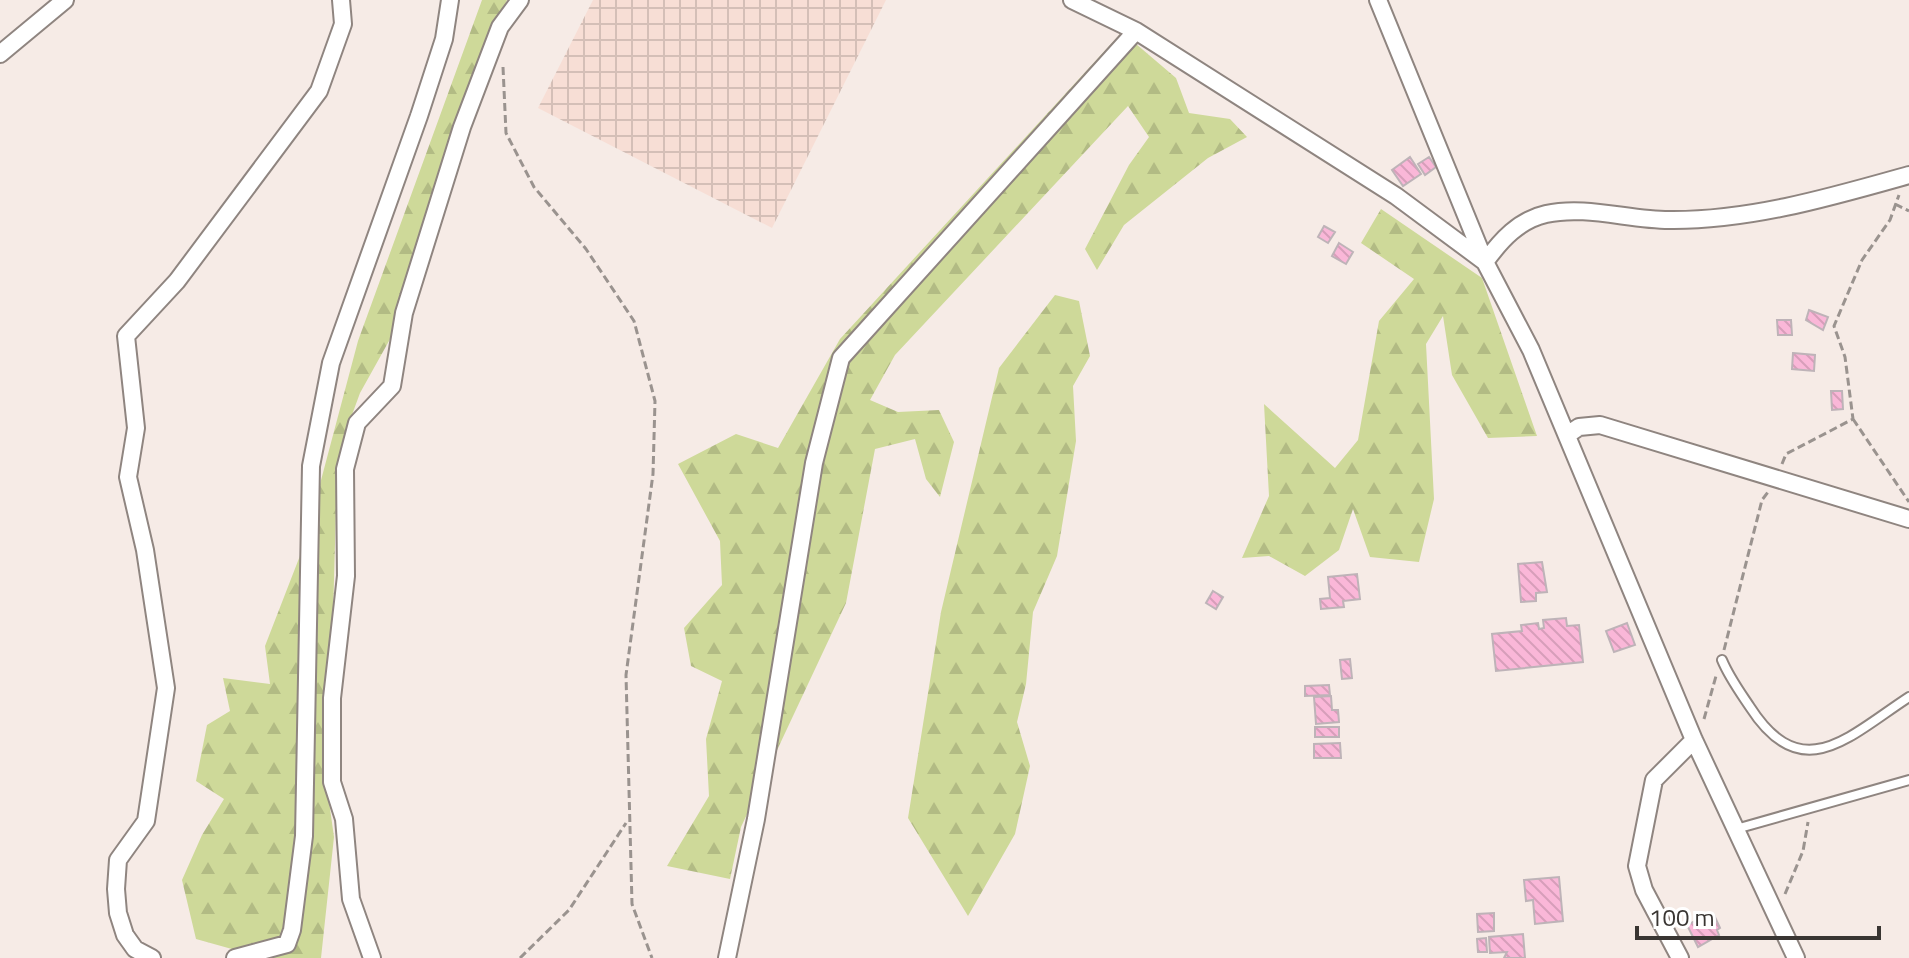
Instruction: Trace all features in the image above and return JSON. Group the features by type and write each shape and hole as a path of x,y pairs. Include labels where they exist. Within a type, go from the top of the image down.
{"street":[{"path":"0,54 65,0"},
{"path":"152,958 135,949 125,935 118,913 116,889 118,860 146,821 166,688 145,550 128,477 136,428 126,336 177,281 319,91 343,24 341,0"},
{"path":"235,958 287,944 292,930 304,836 311,466 331,363 419,116 444,39 450,0"},
{"path":"372,958 351,899 346,830 332,782 332,698 346,576 345,469 357,423 392,386 404,313 462,127 500,27 520,0"},
{"path":"1072,0 1136,31 1396,196 1485,262"},
{"path":"1378,0 1485,262 1531,350 1694,740 1796,958"},
{"path":"727,958 756,819 814,463 841,358 1136,31"},
{"path":"1485,262 1498,243 1520,224 1545,214 1567,211 1668,220 1742,216 1907,176"},
{"path":"1567,435 1579,427 1600,425 1909,519"},
{"path":"1680,958 1644,890 1637,866 1654,780 1694,740"}],"lane":[{"path":"1722,660 1767,733 1786,746 1812,752 1842,741 1909,697"},
{"path":"1736,829 1909,780"}],"path":[{"path":"502,63 506,133 534,187 586,249 634,321 655,401 653,474 626,675 627,821 632,904 652,958"},
{"path":"1907,176 1890,220 1862,260 1834,326 1845,357 1853,419 1909,502"},
{"path":"1895,204 1909,211"},
{"path":"1694,740 1701,731 1722,660 1762,500 1776,479 1786,454 1853,419"},
{"path":"1774,911 1788,889 1803,851 1811,808"},
{"path":"520,958 569,910 627,821"}],"shaded area":[{"path":"593,0 886,0 772,228 538,108"}],"green space":[{"path":"482,0 507,0 455,122 394,332 360,393 345,434 337,472 333,616 323,759 334,837 321,958 264,958 196,939 182,880 202,835 224,799 196,781 207,725 230,711 223,678 270,684 265,646 303,548 358,341"},
{"path":"1122,32 1176,78 1189,113 1230,119 1247,137 1208,158 1124,225 1097,270 1085,249 1129,165 1149,137 1128,106 895,355 870,400 898,412 939,410 954,442 940,497 926,479 915,439 875,449 846,603 741,827 730,879 667,866 709,796 706,739 722,681 691,666 684,628 722,585 720,541 678,464 736,434 778,448 840,339"},
{"path":"1381,209 1482,278 1537,436 1488,438 1452,375 1443,316 1426,344 1434,499 1419,562 1370,557 1353,509 1339,550 1305,576 1269,556 1242,558 1269,496 1264,404 1335,468 1358,440 1379,321 1414,279 1361,243"},
{"path":"1055,295 1079,301 1090,356 1073,386 1076,441 1057,556 1033,612 1026,684 1017,722 1030,766 1015,834 968,916 908,818 941,612 999,368"}],"building":[{"path":"1410,157 1421,174 1403,186 1392,170"},
{"path":"1429,157 1436,167 1425,175 1418,164"},
{"path":"1324,226 1335,232 1328,243 1318,237"},
{"path":"1339,243 1353,252 1346,264 1332,256"},
{"path":"1809,310 1828,317 1823,330 1806,320"},
{"path":"1777,320 1791,320 1792,335 1778,335"},
{"path":"1793,353 1815,355 1814,371 1792,369"},
{"path":"1831,391 1842,391 1843,409 1832,410"},
{"path":"1542,562 1547,592 1536,593 1536,601 1521,602 1518,564"},
{"path":"1357,574 1360,599 1343,601 1344,607 1321,609 1320,599 1330,598 1328,577"},
{"path":"1213,591 1223,597 1216,609 1206,603"},
{"path":"1566,618 1567,626 1579,625 1583,662 1496,671 1492,634 1522,631 1521,625 1538,623 1539,629 1544,628 1543,620"},
{"path":"1627,623 1635,645 1614,652 1606,631"},
{"path":"1350,659 1352,678 1342,679 1340,660"},
{"path":"1329,685 1330,695 1305,696 1305,686"},
{"path":"1331,696 1332,710 1338,710 1339,722 1316,724 1314,697"},
{"path":"1315,727 1339,727 1339,737 1315,737"},
{"path":"1340,743 1341,758 1314,758 1314,744"},
{"path":"1559,877 1563,921 1535,924 1533,900 1526,901 1524,880"},
{"path":"1494,913 1494,931 1478,932 1477,914"},
{"path":"1707,915 1709,918 1714,915 1720,928 1717,930 1719,935 1698,947 1687,925"},
{"path":"1523,934 1525,958 1504,958 1507,952 1490,953 1489,937"},
{"path":"1486,938 1487,952 1478,952 1477,939"}]}
